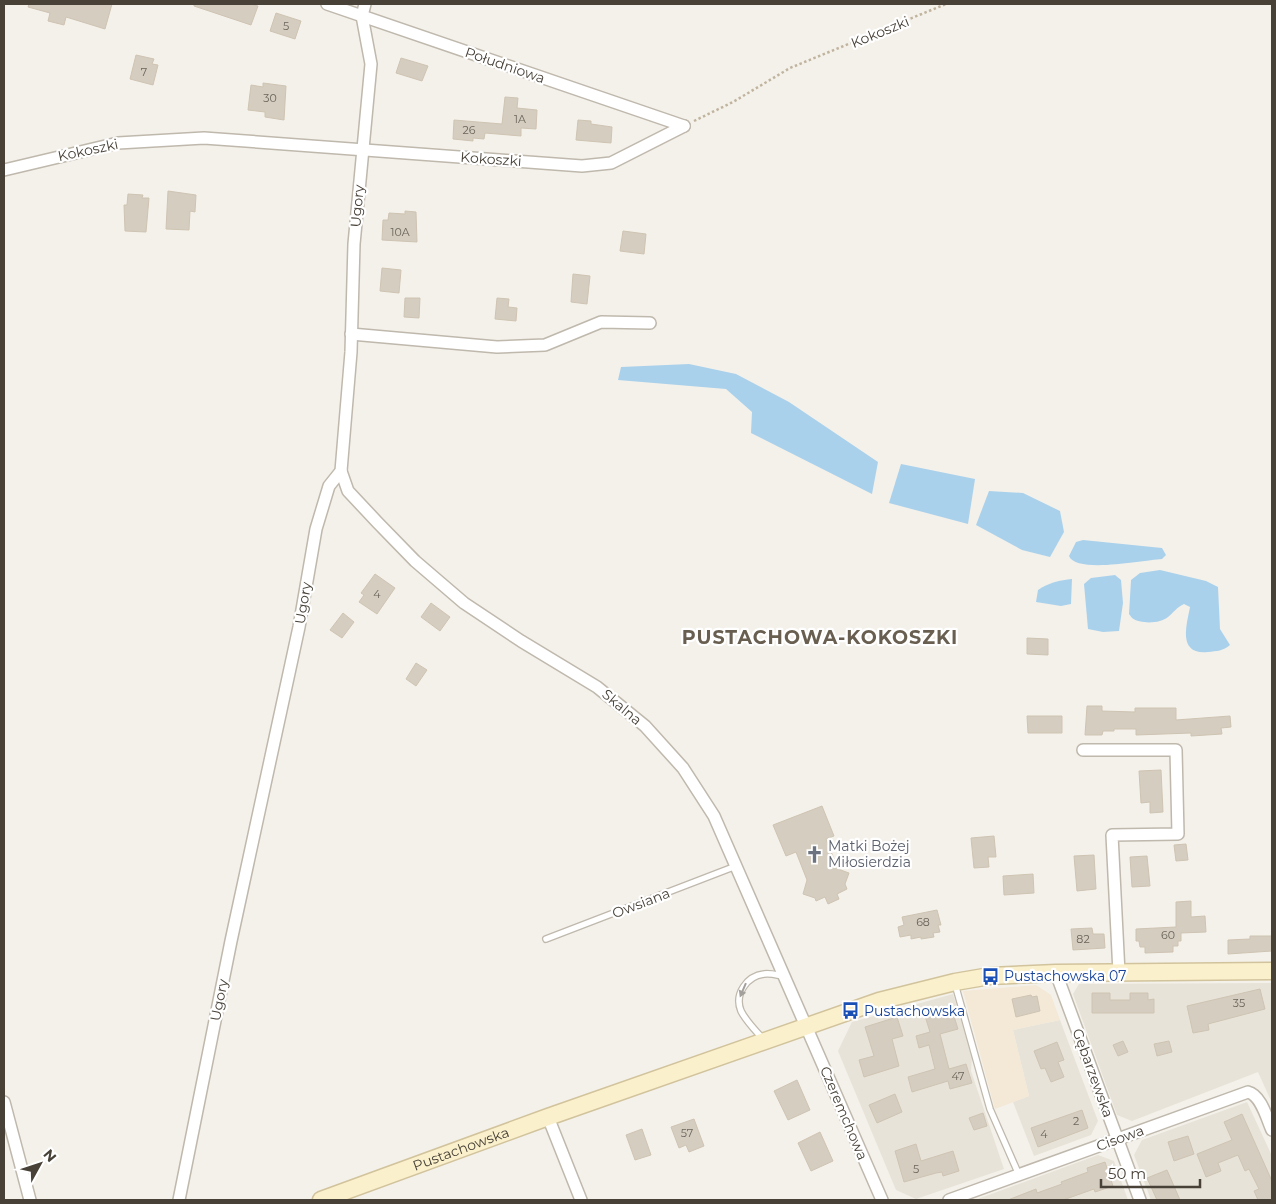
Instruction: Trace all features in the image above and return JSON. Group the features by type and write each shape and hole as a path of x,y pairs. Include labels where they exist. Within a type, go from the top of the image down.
{"street":[{"name":"Południowa","path":"327,4 684,126"},
{"name":"Ugory","path":"179,1200 231,941 299,627 316,529 329,486 341,470 351,334 354,244 371,64 362,16 366,4"},
{"name":"Kokoszki","path":"4,170 118,143 204,138 582,166 611,163 684,126"},
{"path":"351,334 497,348 544,344 602,322 650,323"},
{"name":"Skalna","path":"341,470 348,491 415,560 464,603 521,642 597,687 645,726 688,776 714,816 804,1027"},
{"path":"1083,750 1176,750 1178,834 1112,835 1119,973"},
{"name":"Pustachowska","path":"321,1200 548,1117 879,1001 955,982 990,976 1056,973 1272,972"},
{"name":"Gębarzewska","path":"1056,973 1140,1200"},
{"name":"Czeremchowa","path":"804,1027 822,1063 882,1200"},
{"name":"Cisowa","path":"949,1200 1248,1092 1253,1093 1257,1098 1272,1130"},
{"path":"4,1102 30,1200"},
{"path":"548,1117 581,1200"}],"lane":[{"name":"Owsiana","path":"546,940 736,866"},
{"path":"764,1041 741,1010 739,996 745,984 753,977 765,974 783,976"},
{"path":"955,982 990,1109 1019,1174"}],"path":[{"name":"Kokoszki","path":"684,126 733,102 790,68 946,4"}],"shaded area":[{"path":"1272,983 1272,1103 1258,1072 1132,1121 1117,1115 1073,994 1079,984"},
{"path":"1036,985 1051,995 1060,1020 1013,1030 1029,1096 995,1109 963,991"},
{"path":"953,994 972,1057 971,1071 1004,1169 916,1199 896,1190 838,1051 852,1022"},
{"path":"1060,1020 1098,1121 1091,1135 1034,1156 1013,1102 1029,1096 1013,1030"},
{"path":"1247,1102 1272,1156 1272,1200 1151,1200 1134,1155 1142,1140"},
{"path":"1098,1155 1114,1161 1128,1200 975,1200"}],"water":[{"path":"689,364 736,374 789,402 878,462 872,494 751,433 752,412 726,389 618,380 621,367"},
{"path":"901,464 975,479 968,524 889,503"},
{"path":"989,491 1023,493 1060,511 1064,532 1050,557 1022,550 976,525"},
{"path":"1083,540 1162,548 1166,555 1162,559 1111,565 1084,564 1074,561 1069,556 1076,542"},
{"path":"1160,570 1206,581 1218,587 1220,629 1230,645 1222,650 1211,652 1198,652 1192,649 1186,638 1190,607 1184,604 1160,621 1145,622 1132,618 1129,614 1131,580 1140,573"},
{"path":"1115,575 1121,580 1123,603 1119,631 1103,632 1088,629 1084,584 1091,578"},
{"path":"1072,579 1071,604 1061,606 1036,602 1038,590 1054,582"}],"building":[{"path":"29,4 112,4 105,29 66,17 64,25 48,21 50,13 28,7"},
{"path":"194,4 250,4 258,6 251,25 194,6"},
{"path":"276,13 301,21 295,39 270,31"},
{"path":"136,55 154,59 152,64 158,65 153,85 130,79"},
{"path":"401,58 428,66 422,81 396,73"},
{"path":"263,83 286,86 284,120 265,117 265,112 248,110 251,85 263,87"},
{"path":"505,97 518,98 517,108 537,110 536,129 521,128 521,136 485,133 484,139 473,138 473,141 453,139 454,120 502,124"},
{"path":"578,120 591,121 591,124 612,127 611,143 576,140"},
{"path":"168,191 196,195 195,212 190,211 189,230 166,229"},
{"path":"128,194 143,195 142,198 149,198 146,232 125,231 124,205 127,205"},
{"path":"405,211 416,212 417,242 382,240 383,220 388,220 389,213 405,214"},
{"path":"623,231 646,234 644,254 620,251"},
{"path":"382,268 401,270 399,293 380,291"},
{"path":"573,274 590,276 587,304 571,302"},
{"path":"405,298 420,298 419,318 404,317"},
{"path":"497,298 509,299 508,307 517,308 516,321 495,319"},
{"path":"375,574 395,588 377,614 359,602 364,595 361,593"},
{"path":"431,603 450,617 440,631 421,617"},
{"path":"343,613 354,622 342,638 330,630"},
{"path":"1027,638 1048,639 1048,655 1027,654"},
{"path":"416,663 427,670 416,686 406,679"},
{"path":"1087,706 1102,706 1102,711 1135,712 1135,708 1176,708 1176,720 1230,716 1231,727 1221,728 1222,734 1191,736 1191,733 1136,735 1136,729 1114,729 1114,731 1103,731 1102,735 1085,735"},
{"path":"1027,716 1062,716 1062,733 1028,733"},
{"path":"1161,770 1163,812 1150,813 1150,802 1141,803 1139,771"},
{"name":"Matki Bożej Miłosierdzia","path":"822,806 834,836 826,839 838,869 849,873 845,884 847,889 837,894 839,899 828,904 825,897 816,901 815,898 803,894 807,880 796,852 786,856 773,825"},
{"path":"994,836 996,857 988,857 989,867 974,868 971,838"},
{"path":"1186,844 1188,860 1176,861 1174,845"},
{"path":"1094,855 1096,889 1077,891 1074,856"},
{"path":"1147,856 1150,886 1132,887 1130,857"},
{"path":"1033,874 1034,893 1004,895 1003,876"},
{"path":"1191,901 1191,917 1205,916 1206,932 1181,933 1181,941 1178,941 1178,946 1173,946 1173,952 1145,953 1145,947 1140,947 1139,941 1136,941 1136,929 1176,927 1176,902"},
{"path":"937,910 941,925 938,925 940,932 933,933 934,937 911,939 911,935 900,937 898,927 904,925 902,917"},
{"path":"1092,928 1093,934 1104,934 1105,948 1073,950 1071,929"},
{"path":"1250,936 1272,936 1272,951 1228,954 1228,940 1250,939"},
{"path":"1260,989 1265,1009 1208,1024 1209,1030 1193,1033 1187,1006"},
{"path":"1092,993 1110,993 1110,1000 1130,1000 1130,993 1148,993 1148,1000 1154,999 1154,1013 1092,1013"},
{"path":"1031,995 1032,997 1037,996 1040,1011 1016,1017 1012,999"},
{"path":"952,1010 958,1029 940,1034 949,1069 966,1064 972,1083 950,1089 948,1081 912,1092 908,1077 935,1069 929,1045 919,1048 916,1036 930,1032 925,1016"},
{"path":"897,1017 903,1036 892,1039 899,1066 864,1077 859,1060 874,1056 865,1027"},
{"path":"1123,1041 1128,1052 1118,1056 1113,1045"},
{"path":"1169,1041 1172,1052 1157,1056 1154,1044"},
{"path":"1057,1042 1064,1060 1058,1062 1064,1077 1051,1082 1045,1068 1041,1069 1034,1051"},
{"path":"797,1080 810,1110 788,1120 774,1091"},
{"path":"895,1094 902,1112 877,1123 869,1105"},
{"path":"1082,1110 1088,1128 1038,1147 1031,1128"},
{"path":"983,1113 987,1126 974,1130 969,1118"},
{"path":"1242,1114 1272,1181 1272,1200 1258,1200 1254,1191 1259,1189 1249,1169 1245,1171 1238,1155 1218,1163 1221,1171 1206,1177 1197,1154 1232,1140 1224,1122"},
{"path":"694,1119 704,1146 689,1152 686,1145 679,1148 671,1127"},
{"path":"642,1129 651,1155 635,1160 626,1135"},
{"path":"820,1132 833,1161 811,1171 798,1143"},
{"path":"1188,1136 1194,1154 1174,1161 1168,1142"},
{"path":"916,1144 921,1161 953,1151 959,1171 943,1176 942,1172 936,1173 904,1182 895,1151"},
{"path":"1105,1162 1113,1186 1095,1192 1094,1189 1063,1200 1008,1200 1036,1189 1037,1193 1062,1184 1061,1182 1088,1172 1087,1168"},
{"path":"1167,1170 1180,1200 1157,1200 1147,1178"}],"place":[{"name":"Matki Bożej Miłosierdzia","path":"814,854"},
{"name":"Pustachowska 07","path":"990,976"},
{"name":"Pustachowska","path":"850,1011"}],"district":[{"name":"PUSTACHOWA-KOKOSZKI","path":"820,637"}]}
